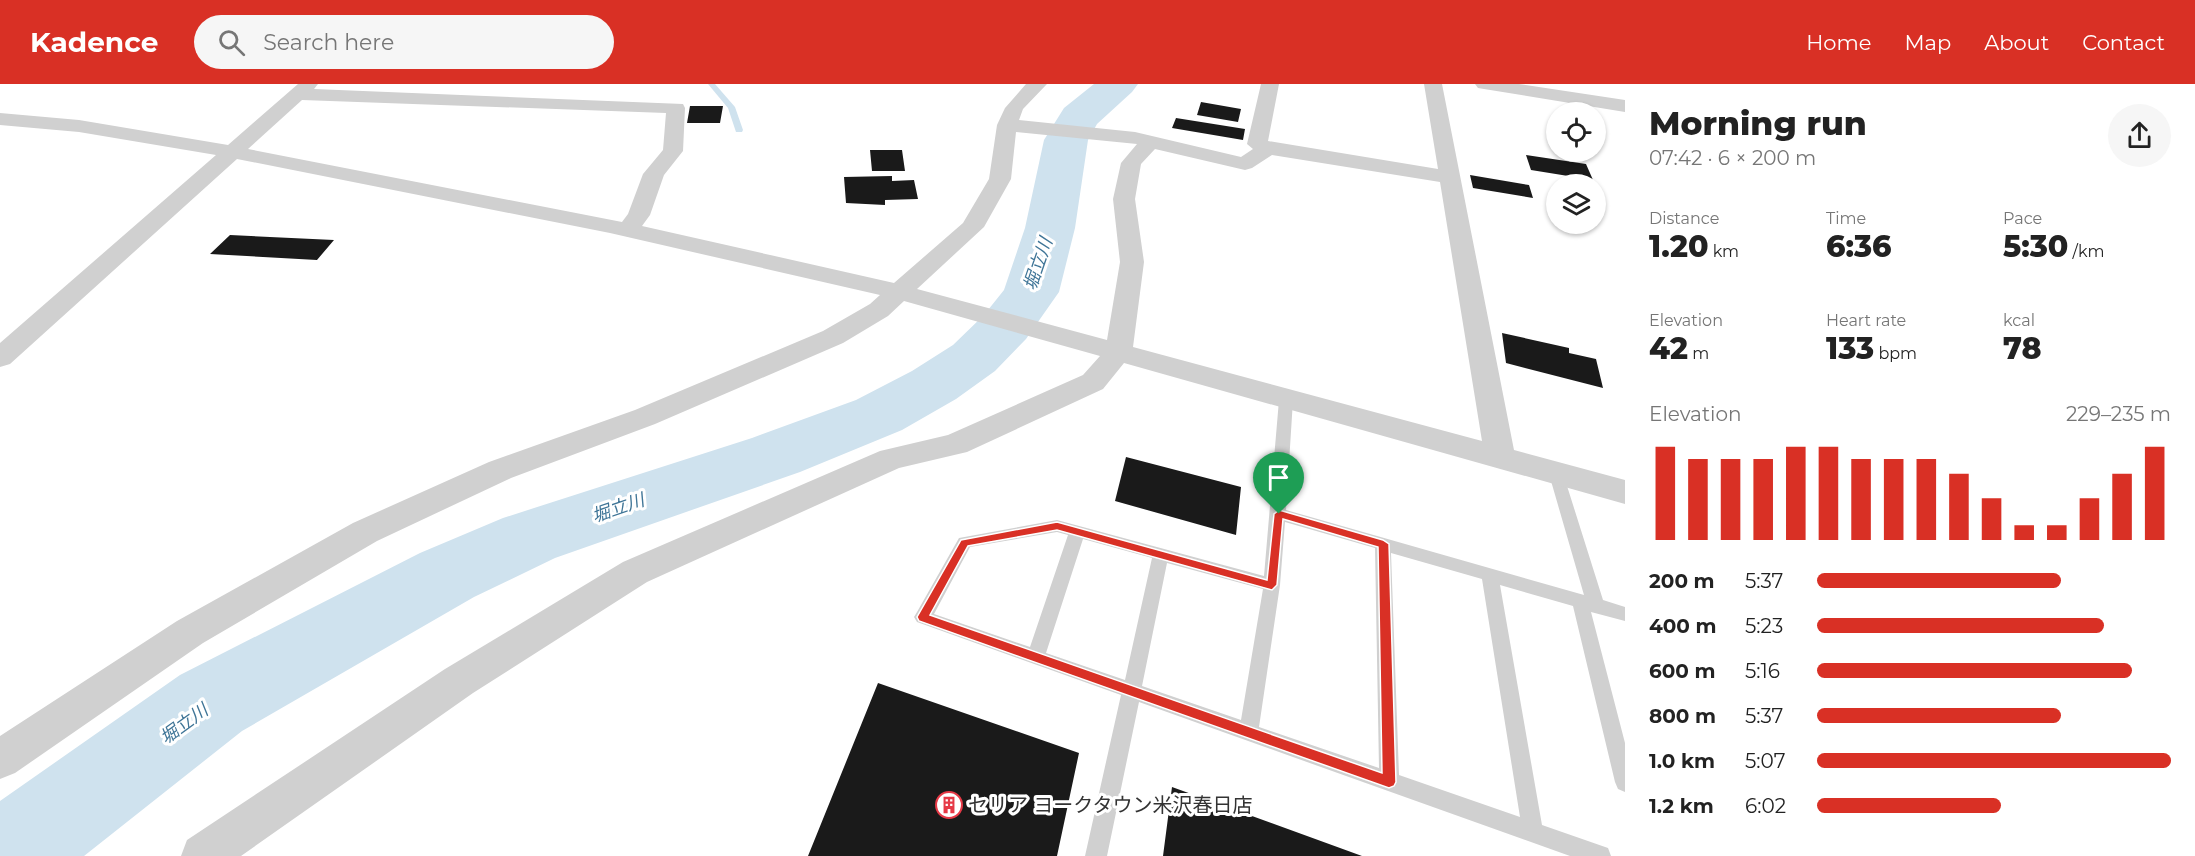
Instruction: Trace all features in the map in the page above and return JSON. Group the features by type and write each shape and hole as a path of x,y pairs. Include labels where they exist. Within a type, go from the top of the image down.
{"street":[{"path":"612,105 619,84"},
{"path":"0,759 190,632 365,532 500,470 645,417 833,337 879,310 972,227 1000,179 1007,125 1014,108 1029,90 1038,84"},
{"path":"1270,84 1257,144 1450,177"},
{"path":"1433,84 1500,459"},
{"path":"1484,84 1625,106"},
{"path":"0,358 304,89 676,108 673,151 654,174 639,215 627,230"},
{"path":"0,119 79,126 234,152 627,230 899,292 1625,492"},
{"path":"1007,125 1142,141 1245,164 1268,147"},
{"path":"203,856 459,681 635,572 891,459 956,444 1093,382 1119,352 1132,261 1124,199 1131,163 1142,141"}],"lane":[{"path":"1248,732 1272,585 1286,399"},
{"path":"1557,474 1588,603 1625,782"},
{"path":"1279,514 1625,614"},
{"path":"1272,585 1057,526 965,542 923,617 1600,856"},
{"path":"1036,657 1077,532"},
{"path":"1383,544 1389,782"},
{"path":"1096,856 1161,554"},
{"path":"1490,575 1533,832"}],"building":[{"path":"1201,102 1241,109 1238,122 1197,115"},
{"path":"690,106 723,106 720,123 687,123"},
{"path":"1176,118 1245,129 1243,140 1172,128"},
{"path":"870,150 902,150 905,171 872,171"},
{"path":"1526,155 1546,158 1546,162 1586,164 1590,174 1556,174 1531,170"},
{"path":"1470,175 1529,185 1533,198 1473,188"},
{"path":"892,176 892,181 914,180 918,199 885,200 885,205 846,203 844,177"},
{"path":"230,235 334,240 317,260 210,254"},
{"path":"1502,333 1569,348 1569,353 1596,359 1603,388 1506,363"},
{"path":"1126,457 1241,487 1236,535 1115,501"},
{"name":"セリア ヨークタウン米沢春日店","path":"878,683 1079,753 1057,856 808,856"},
{"path":"1172,787 1362,856 1163,856"}],"waterway":[{"path":"711,84 731,107 739,130"},
{"name":"堀立川","path":"5,856 211,703 447,575 529,538 776,455 879,415 934,385 974,358 1005,327 1031,292 1050,228 1066,140 1079,117 1118,84"}],"place":[{"name":"セリア ヨークタウン米沢春日店","path":"949,805"}],"route":[{"path":"1279,514 1383,544 1389,782 923,617 965,542 1057,526 1272,585 1279,514"}]}
